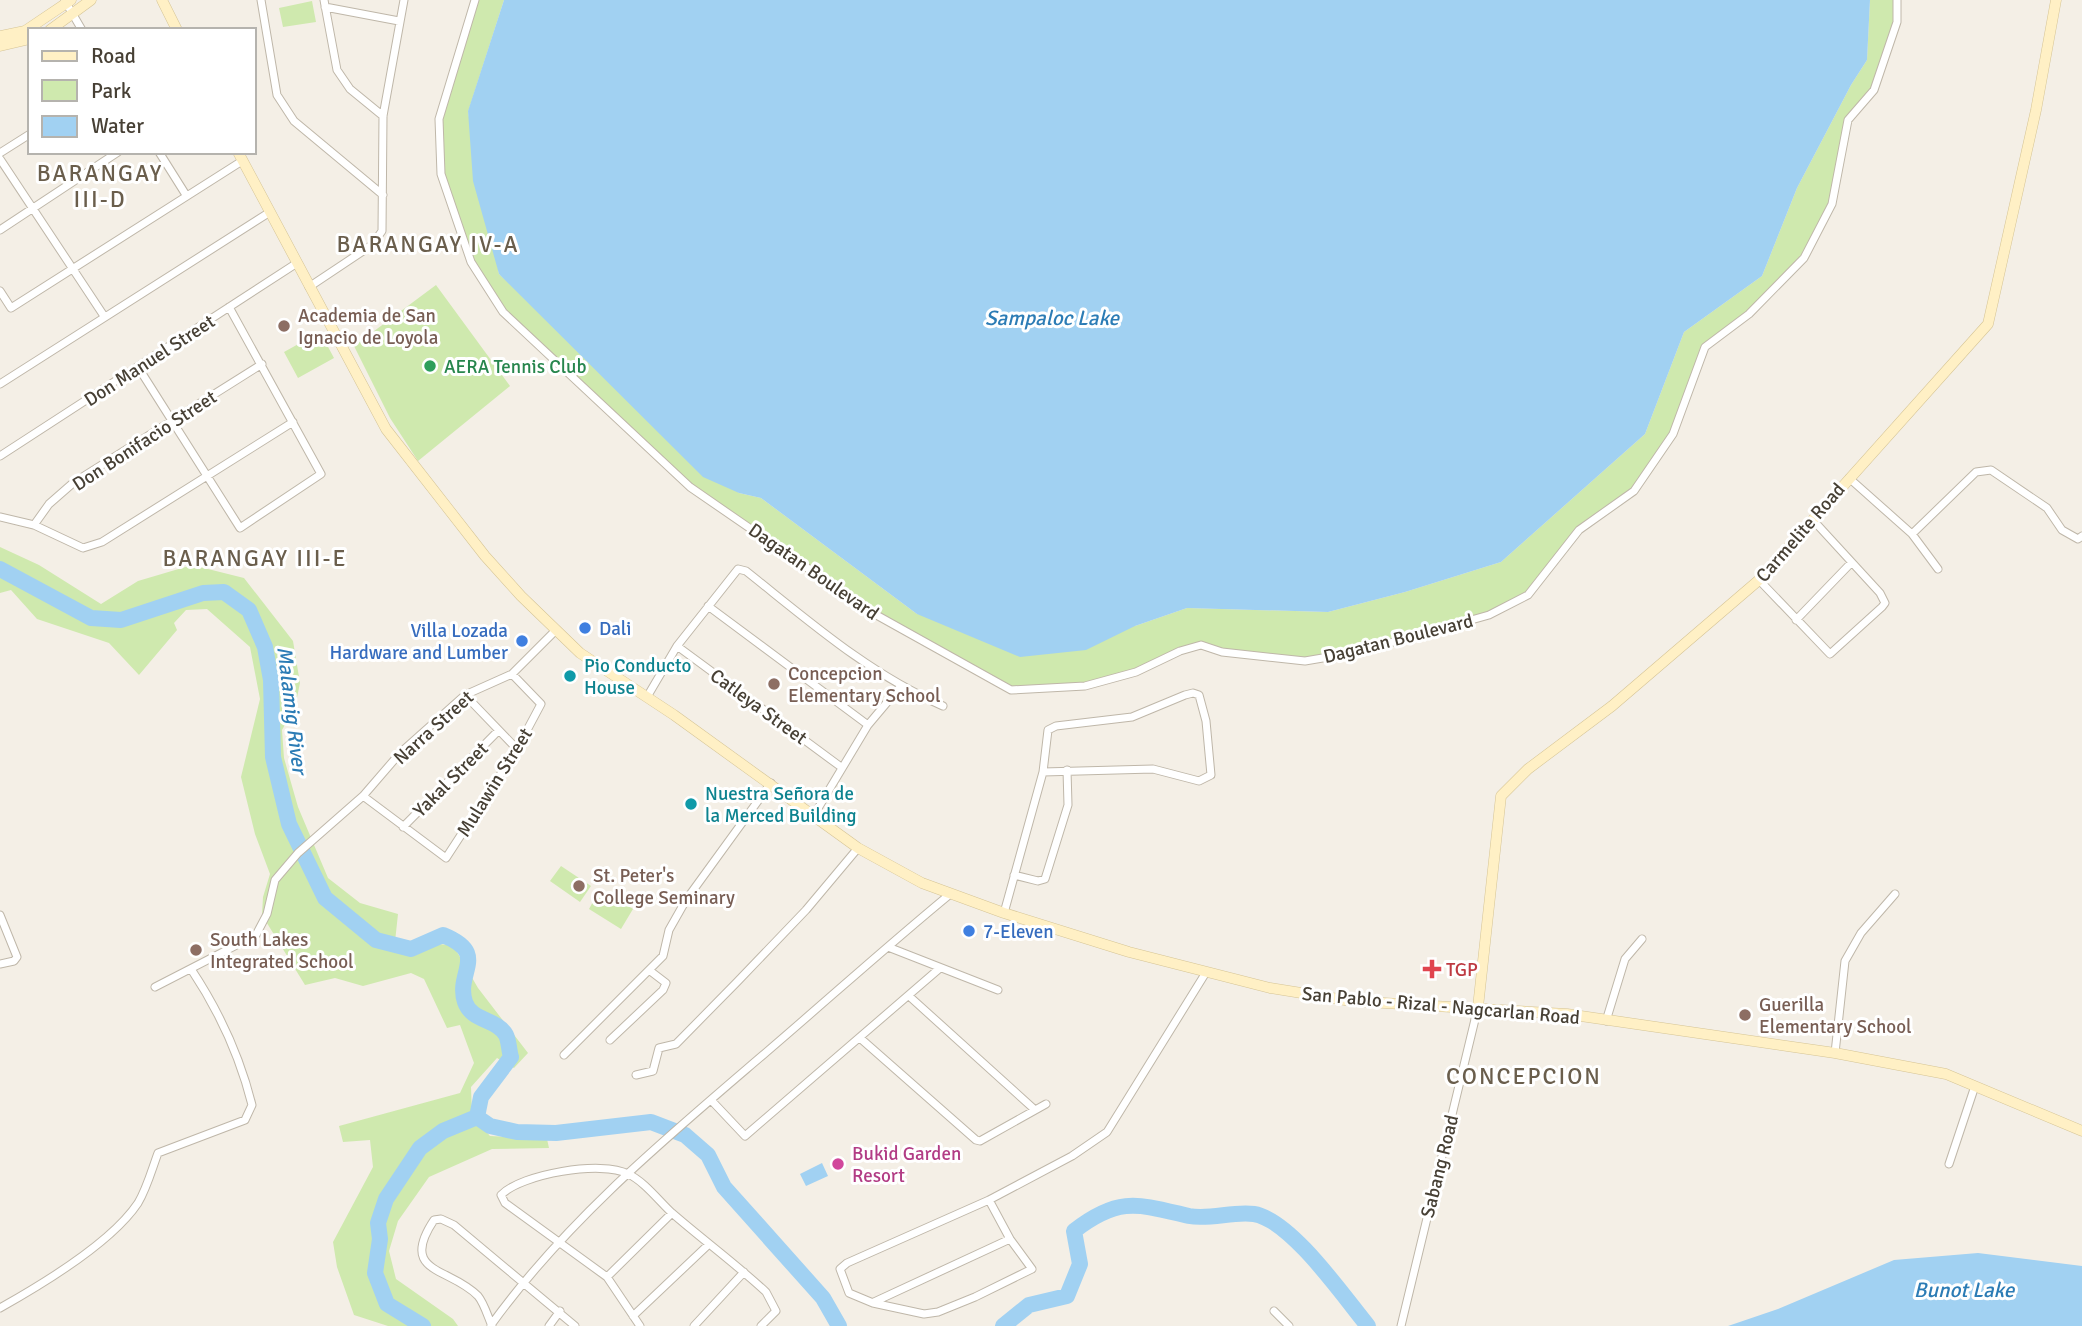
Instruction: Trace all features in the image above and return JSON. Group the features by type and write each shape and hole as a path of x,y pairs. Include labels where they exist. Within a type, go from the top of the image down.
{"main road":[{"path":"53,28 90,0"},
{"path":"162,0 176,28"},
{"name":"Carmelite Road","path":"1478,1007 1501,796 1528,769 1612,706 1759,580 1848,477 1956,364 1988,324 2036,110 2056,0"},
{"path":"28,28 67,1"},
{"path":"0,36 28,28"},
{"path":"0,46 28,40"},
{"name":"San Pablo - Rizal - Nagcarlan Road","path":"240,156 392,438 485,556 555,631 580,653 647,696 858,848 949,895 1205,974 1352,1001 1478,1007 1606,1021 1835,1053 1938,1073 2082,1132"}],"street":[{"path":"261,0 277,95 294,121 383,195"},
{"path":"309,287 372,245 382,231 383,116 404,0"},
{"name":"Dagatan Boulevard","path":"475,0 439,120 441,174 471,262 503,312 690,487 870,612 1011,690 1085,687 1136,672 1180,651 1201,645 1222,652 1305,662 1358,652 1489,615 1528,595 1579,530 1634,491 1673,434 1705,347 1749,314 1804,258 1832,204 1838,160 1848,120 1874,90 1884,64 1897,22 1897,0"},
{"path":"67,1 81,28"},
{"path":"383,116 350,89 337,70 325,4 399,21"},
{"path":"0,153 28,135"},
{"path":"0,230 115,154"},
{"path":"160,154 186,195"},
{"path":"0,291 11,308 186,195 240,156"},
{"path":"0,159 104,316"},
{"path":"0,384 270,212"},
{"name":"Don Manuel Street","path":"0,456 297,263"},
{"path":"138,368 240,528 321,474 229,307"},
{"name":"Don Bonifacio Street","path":"34,525 49,504 72,483 262,364"},
{"path":"0,517 34,525 83,548 102,542 293,422"},
{"path":"1912,534 1976,472 1991,470 2047,508 2062,530 2078,539 2082,536"},
{"path":"1848,477 1912,534 1938,569"},
{"path":"1759,580 1830,654 1882,607 1884,599 1812,520"},
{"path":"1796,620 1851,563"},
{"path":"647,696 677,646 738,569 746,571 869,668 900,687 943,706"},
{"path":"708,606 868,725"},
{"name":"Narra Street","path":"155,987 256,935 267,914 275,880 298,853 363,796 401,752 465,695 512,674 555,631"},
{"name":"Catleya Street","path":"677,646 841,767"},
{"name":"Mulawin Street","path":"403,827 446,859 517,749 541,704 512,674"},
{"path":"814,815 868,725 900,687"},
{"path":"465,695 517,749"},
{"path":"1004,914 1043,772 1048,730 1056,726 1122,720 1167,705 1185,695 1199,695 1210,759 1211,775 1206,780 1199,781 1153,769 1043,772"},
{"name":"Yakal Street","path":"403,827 498,732"},
{"path":"1014,875 1038,881 1045,880 1068,805 1067,771"},
{"path":"564,1055 667,949 669,930 686,900 771,783"},
{"path":"363,796 403,827"},
{"path":"636,1075 653,1071 659,1048 676,1044 806,910 858,848"},
{"path":"1835,1053 1845,961 1861,933 1895,894"},
{"path":"575,1326 559,1311 523,1281 454,1225 440,1219 434,1220 419,1245 420,1252 429,1264 479,1297 492,1325 523,1281 558,1241 628,1173 949,895"},
{"path":"0,916 17,957 14,961 0,964"},
{"path":"1606,1021 1622,967 1642,939"},
{"path":"888,947 998,990"},
{"path":"711,1100 745,1136 940,968"},
{"path":"0,1308 45,1283 117,1226 138,1203 158,1153 245,1120 252,1105 247,1086 219,1013 191,969"},
{"path":"610,1040 663,990 666,983 649,970"},
{"path":"989,1200 1010,1239 1032,1269 975,1297 924,1314 873,1303 849,1293 840,1269 989,1200 1072,1156 1107,1132 1205,974"},
{"path":"909,996 1034,1109"},
{"name":"Sabang Road","path":"1401,1326 1478,1007"},
{"path":"860,1038 976,1140 980,1141 1046,1104"},
{"path":"1949,1164 1975,1086"},
{"path":"640,1326 607,1278 505,1203 501,1195 517,1182 564,1172 593,1168 628,1173 708,1245 766,1292 776,1311 761,1326"},
{"path":"607,1278 672,1213"},
{"path":"873,1303 1010,1239"},
{"path":"633,1316 708,1245"},
{"path":"694,1326 744,1272"},
{"path":"549,1326 559,1311"},
{"path":"1274,1311 1289,1326"}],"green space":[{"path":"475,0 504,0 468,112 499,274 739,493 761,498 917,614 1135,626 1187,608 1328,612 1405,592 1501,562 1645,434 1684,332 1762,276 1797,188 1867,60 1870,0 1897,0 1897,22 1868,97 1848,120 1832,204 1804,258 1749,314 1705,347 1673,434 1634,491 1579,530 1528,595 1489,615 1413,639 1305,661 1222,652 1201,645 1136,672 1085,686 1011,690 871,612 690,487 503,312 471,262 441,174 439,119"},
{"path":"312,1 316,22 283,27 279,8"},
{"name":"AERA Tennis Club","path":"436,285 510,386 418,461 390,418 354,346"},
{"path":"320,332 334,358 298,378 284,352"},
{"path":"0,547 39,565 101,604 138,581 192,565 244,578 293,641 300,683 295,707 282,730 284,758 298,807 328,878 360,903 398,914 394,951 416,955 435,944 453,945 478,988 528,1053 514,1068 497,1058 471,1087 472,1114 490,1136 547,1139 549,1148 492,1149 429,1177 398,1221 389,1251 396,1279 453,1319 458,1326 388,1326 354,1315 337,1267 333,1242 373,1167 370,1140 343,1142 339,1126 460,1093 474,1063 460,1025 447,1028 424,979 411,973 363,986 335,978 305,985 262,915 263,897 270,874 255,834 241,777 260,699 250,647 207,609 186,610 174,623 177,630 139,675 109,643 37,619 11,590 0,593"},
{"path":"561,866 591,886 580,902 550,881"},
{"path":"600,889 633,909 621,929 589,909"}],"water":[{"name":"Sampaloc Lake","path":"504,0 1870,0 1867,60 1797,188 1762,276 1684,332 1645,434 1501,562 1405,592 1328,612 1187,608 1135,626 1086,650 1020,657 917,614 761,498 739,493 703,477 499,274 473,181 468,111"},
{"path":"822,1163 828,1176 806,1186 800,1174"},
{"name":"Bunot Lake","path":"1978,1253 2082,1266 2082,1326 1728,1326 1778,1309 1894,1260"}],"waterway":[{"name":"Malamig River","path":"0,569 91,618 121,620 203,593 224,592 249,610 265,647 271,680 273,757 289,824 325,898 376,940 411,949 443,935 457,942 465,949 468,957 463,991 468,1008 478,1017 496,1025 506,1035 511,1057 481,1097 477,1117"},
{"path":"477,1117 490,1126 517,1132 556,1133 651,1122 685,1135 708,1155 724,1187 823,1298 839,1326"},
{"name":"Malamig River","path":"423,1326 387,1304 375,1273 380,1239 378,1223 386,1199 420,1148 443,1131 477,1117"},
{"path":"1003,1326 1029,1305 1067,1296 1080,1264 1074,1231 1104,1212 1129,1206 1156,1208 1197,1217 1246,1213 1269,1219 1316,1261 1368,1326"}],"place":[{"name":"Academia de San Ignacio de Loyola","path":"284,326"},
{"name":"AERA Tennis Club","path":"430,366"},
{"name":"Dali","path":"585,628"},
{"name":"Villa Lozada Hardware and Lumber","path":"522,641"},
{"name":"Pio Conducto House","path":"570,676"},
{"name":"Concepcion Elementary School","path":"774,684"},
{"name":"Nuestra Señora de la Merced Building","path":"691,804"},
{"name":"St. Peter's College Seminary","path":"579,886"},
{"name":"7-Eleven","path":"969,931"},
{"name":"South Lakes Integrated School","path":"196,950"},
{"name":"TGP","path":"1432,969"},
{"name":"Guerilla Elementary School","path":"1745,1015"},
{"name":"Bukid Garden Resort","path":"838,1164"}],"district":[{"name":"BARANGAY III-D","path":"100,186"},
{"name":"BARANGAY IV-A","path":"428,244"},
{"name":"BARANGAY III-E","path":"255,558"},
{"name":"CONCEPCION","path":"1524,1076"}]}
